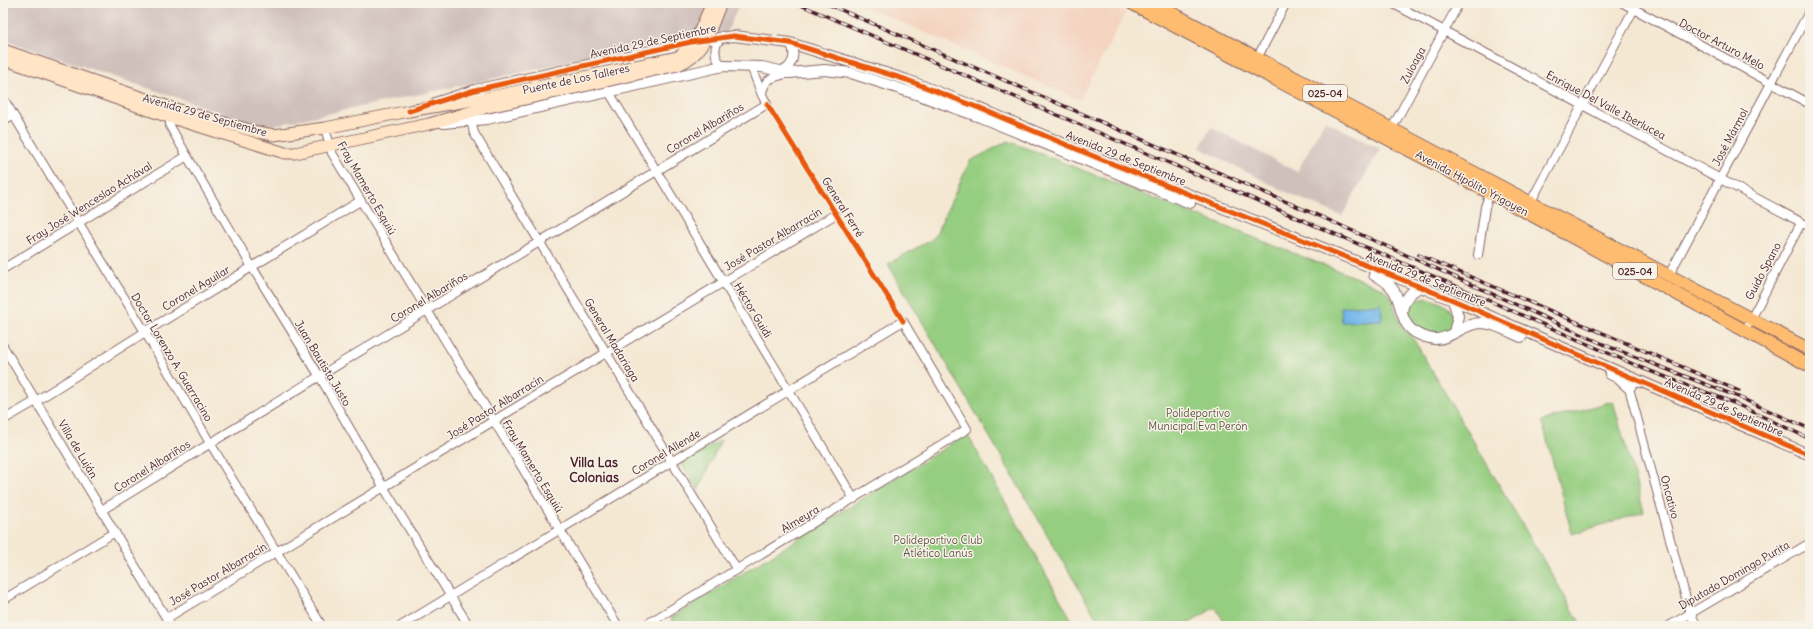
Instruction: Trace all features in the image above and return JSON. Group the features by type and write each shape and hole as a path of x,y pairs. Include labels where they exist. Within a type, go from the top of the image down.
{"main road":[{"name":"Puente de Los Talleres","path":"429,124 484,103 678,57 693,46 712,3"},
{"name":"Puente de Los Talleres","path":"409,111 484,103 678,65 694,56 703,46 721,3"},
{"name":"Avenida Hipólito Yrigoyen","path":"1131,3 1255,63 1529,207 1810,366"},
{"name":"Avenida Hipólito Yrigoyen","path":"1154,3 1255,63"},
{"name":"Avenida 29 de Septiembre","path":"3,50 285,153 295,153 429,124"},
{"name":"Avenida 29 de Septiembre","path":"3,60 171,112 266,134 290,133 326,128 409,111"},
{"name":"Avenida Hipólito Yrigoyen","path":"1390,133 1490,193 1529,207 1669,275 1810,350"}],"street":[{"path":"1255,63 1286,3"},
{"name":"Enrique Del Valle Iberlucea","path":"1392,3 1810,227"},
{"name":"Zuloaga","path":"1390,133 1459,3"},
{"name":"Doctor Arturo Melo","path":"1623,3 1636,6 1810,104"},
{"path":"1529,207 1582,104 1636,6"},
{"name":"José Mármol","path":"1669,275 1810,10"},
{"path":"722,36 716,44 715,49 717,59 723,66"},
{"name":"Avenida 29 de Septiembre","path":"409,111 475,90 722,36 744,36 790,42 907,80 972,105 1098,158 1453,300 1810,455"},
{"path":"762,95 763,87 767,81 785,72 794,57 794,52 790,42"},
{"name":"Avenida 29 de Septiembre","path":"429,124 487,119 723,66 762,67 785,72 825,70 851,73 980,117 1055,149 1388,282 1397,294 1406,324 1411,330 1418,334 1437,339 1474,324 1482,323 1496,326 1613,375 1629,388"},
{"path":"751,66 762,95"},
{"name":"Héctor Guidi","path":"609,92 854,499"},
{"name":"Coronel Albariños","path":"102,510 427,310 767,104 762,95"},
{"name":"Doctor Lorenzo A. Guarracino","path":"3,98 145,332 210,443 322,626"},
{"name":"Juan Bautista Justo","path":"171,112 170,126 187,156 252,267 320,376 384,488 469,626"},
{"path":"3,121 12,115"},
{"name":"General Madariaga","path":"471,120 474,133 737,570"},
{"name":"Fray Mamerto Esquiú","path":"326,128 329,146 332,153 360,201 618,626"},
{"name":"Fray José Wenceslao Achával","path":"3,269 187,156"},
{"path":"1478,255 1486,207 1490,193"},
{"name":"Coronel Aguilar","path":"3,420 360,201"},
{"name":"José Pastor Albarracín","path":"167,618 384,488 606,351 836,214"},
{"name":"Guido Spano","path":"1745,330 1801,223"},
{"path":"1402,313 1403,305 1407,297 1420,287"},
{"path":"1453,300 1458,316 1454,332"},
{"name":"Coronel Allende","path":"401,626 903,321 967,429"},
{"name":"Villa de Luján","path":"3,346 171,626"},
{"path":"1629,388 1636,383 1643,382"},
{"name":"Oncativo","path":"1629,388 1690,613 1697,626"},
{"name":"Almeyra","path":"644,626 967,429"},
{"path":"3,600 115,532"},
{"name":"Diputado Domingo Purita","path":"1669,626 1810,543"}],"shaded area":[{"path":"3,3 740,3 724,38 688,37 585,57 539,69 265,127 3,40"},
{"path":"857,3 1109,3 1126,12 1080,100"},
{"path":"1325,120 1380,149 1342,216 1292,195 1200,148 1211,127 1297,172"}],"green space":[{"name":"Polideportivo Municipal Eva Perón","path":"1008,141 1382,288 1391,296 1401,327 1414,340 1582,626 1227,626 1215,607 1185,626 1101,626 888,264 934,238 970,161"},
{"path":"1428,298 1444,304 1452,314 1453,327 1442,334 1432,335 1422,332 1411,326 1407,316 1408,307 1417,300"},
{"path":"1613,401 1644,512 1572,534 1542,421"},
{"name":"Polideportivo Club Atlético Lanús","path":"967,434 1075,626 676,626 671,618"},
{"path":"721,440 698,490 681,463"}],"water":[{"path":"1381,304 1382,320 1342,322 1341,307"}],"railway":[{"path":"796,3 1440,279 1642,368 1734,403 1810,439"},
{"path":"825,3 1324,218 1612,348 1736,396 1810,429"},
{"path":"1419,255 1739,391"}],"cycle path":[{"path":"409,111 475,90 691,42 734,36 790,43 907,80 979,108 1098,158 1453,300 1810,455"},
{"name":"General Ferré","path":"767,104 903,321"}],"district":[{"name":"Villa Las Colonias","path":"594,470"}]}
